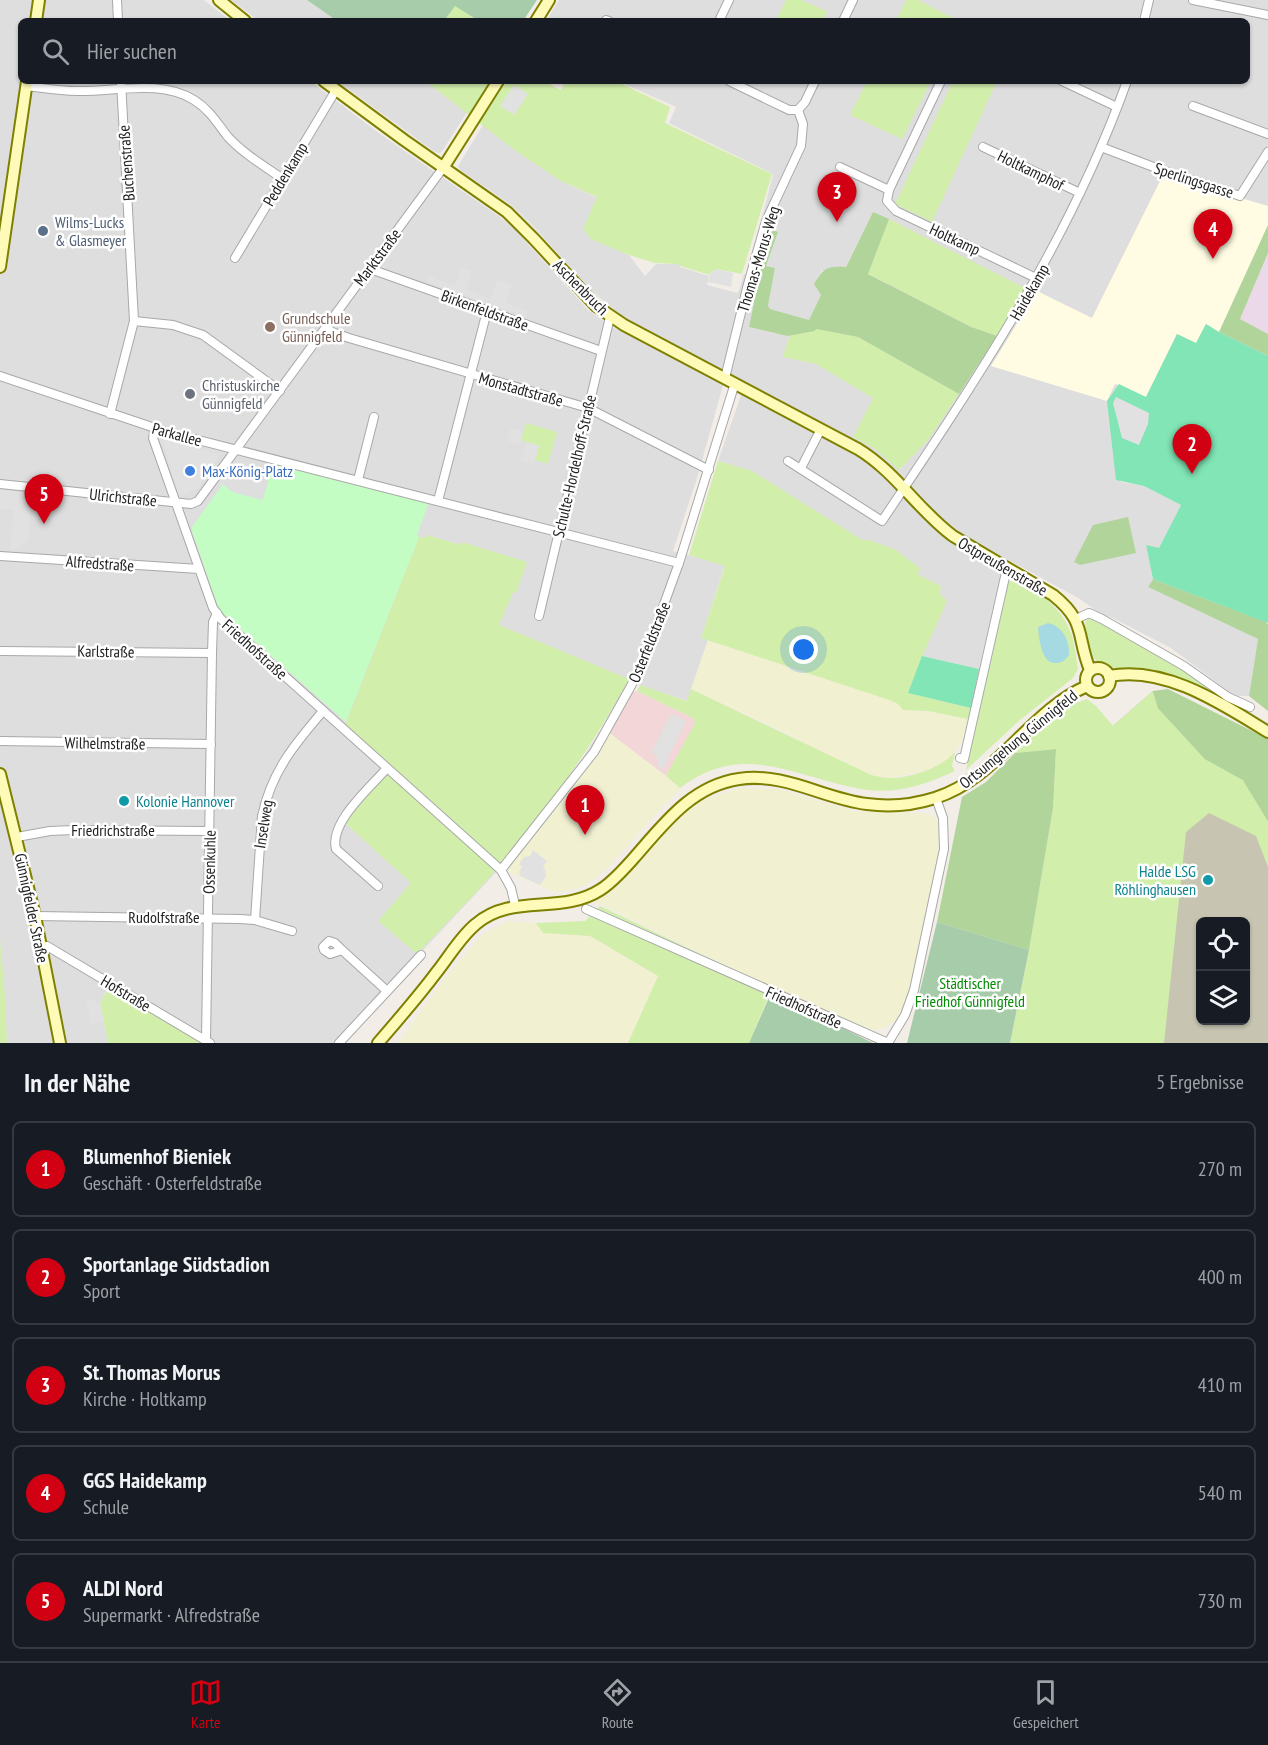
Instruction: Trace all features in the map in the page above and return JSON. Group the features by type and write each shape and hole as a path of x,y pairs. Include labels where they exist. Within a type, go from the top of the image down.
{"street":[{"path":"36,18 39,0"},
{"path":"117,0 118,18"},
{"path":"219,0 241,18"},
{"path":"538,18 549,0"},
{"path":"720,18 729,0"},
{"path":"844,18 853,0"},
{"path":"1145,18 1149,0"},
{"path":"1193,0 1268,15"},
{"path":"0,267 27,84"},
{"path":"33,84 77,91 156,88 184,94 214,116 228,137 251,158 283,179"},
{"name":"Buchenstraße","path":"110,414 134,321 121,84"},
{"name":"Aschenbruch","path":"328,84 516,220 590,300 610,317 730,380"},
{"path":"443,168 496,84"},
{"path":"735,84 789,110 798,110 805,102 814,84"},
{"path":"840,167 889,190 940,84"},
{"path":"1068,84 1117,107"},
{"name":"Haidekamp","path":"904,488 1010,325 1036,278 1080,193 1101,147 1125,84"},
{"name":"Peddenkamp","path":"235,258 336,90"},
{"path":"1193,106 1268,134"},
{"name":"Thomas-Morus-Weg","path":"730,380 748,284 766,221 801,146 803,124 798,110"},
{"name":"Holtkamphof","path":"982,147 1080,193"},
{"name":"Sperlingsgasse","path":"1101,147 1240,196 1268,152"},
{"name":"Marktstraße","path":"175,502 191,504 198,501 443,168"},
{"name":"Holtkamp","path":"889,190 888,201 896,211 1036,278"},
{"name":"Birkenfeldstraße","path":"370,267 601,351"},
{"path":"438,501 487,310"},
{"name":"Schulte-Hordelhoff-Straße","path":"539,616 610,317"},
{"path":"134,321 173,325 203,335 280,391"},
{"name":"Monstadtstraße","path":"326,327 332,332 349,338 588,408 709,470"},
{"name":"Parkallee","path":"0,376 155,428 679,563"},
{"name":"Ostpreußenstraße","path":"730,380 876,460 944,530 971,549 1053,595 1067,607 1076,619 1090,670"},
{"name":"Osterfeldstraße","path":"501,870 577,773 609,727 646,654 709,470 730,380"},
{"path":"358,480 374,417"},
{"name":"Friedhofstraße","path":"155,428 153,438 175,502 199,569 221,619 501,870 511,888 515,905"},
{"path":"801,468 821,429"},
{"path":"788,461 882,521 904,488"},
{"name":"Ulrichstraße","path":"0,484 175,502"},
{"name":"Alfredstraße","path":"0,556 199,569"},
{"path":"960,758 964,759 1007,568"},
{"name":"Ossenkuhle","path":"208,1042 212,653 213,621 217,613"},
{"path":"1076,619 1089,614 1093,615 1163,653 1228,697 1250,707"},
{"name":"Karlstraße","path":"0,651 212,653"},
{"path":"1101,668 1109,676 1109,683 1102,691 1094,691 1087,686 1086,676 1090,670 1101,668"},
{"path":"1109,676 1144,675 1171,681 1268,732"},
{"name":"Ortsumgehung Günnigfeld","path":"378,1043 474,925 491,914 515,905 568,903 597,892 621,873 683,805 705,789 740,779 774,779 845,800 881,806 902,805 936,798 973,777 1053,707 1087,686"},
{"name":"Inselweg","path":"255,920 262,816 268,794 281,764 293,745 323,711"},
{"name":"Wilhelmstraße","path":"0,741 211,744"},
{"path":"378,886 336,849 335,844 341,820 387,768"},
{"name":"Günnigfelder Straße","path":"0,774 17,837 60,1043"},
{"name":"Friedhofstraße","path":"586,909 888,1043 905,1015 914,990 944,849 943,818 936,798"},
{"name":"Friedrichstraße","path":"17,837 62,830 209,831"},
{"name":"Rudolfstraße","path":"34,915 209,917 255,920 292,931"},
{"name":"Hofstraße","path":"40,947 48,946 208,1042"},
{"path":"342,950 387,991"},
{"path":"339,1043 421,955"}],"shaded area":[{"path":"0,0 204,0 227,18 18,18 18,84 314,84 380,134 500,217 517,232 589,311 616,329 644,339 723,385 698,475 673,551 725,565 701,638 708,640 688,701 633,683 600,740 500,868 336,1043 214,1043 111,983 100,1003 108,1043 7,1043 0,939","holes":["427,535 461,545 462,542 515,593 513,592 498,625 629,679 602,728 579,763 501,865 412,883 344,822 391,768"]},
{"path":"231,0 307,0 333,18 255,18"},
{"path":"559,0 1268,0 1268,225 1196,343 1120,482 1144,486 1181,505 1159,549 1146,545 1153,579 1148,587 1258,639 1249,696 1235,696 1171,648 1111,617 1102,615 1080,599 1005,558 979,669 922,656 947,601 940,594 941,586 917,574 920,569 865,542 752,471 718,461 745,384 621,316 590,289 511,205 460,170 458,166 483,125 516,151 561,181 598,198 591,239 629,255 645,276 656,264 679,264 680,267 709,276 707,285 738,293 744,274 748,274 773,174 669,123 676,107 625,84 1250,84 1250,18 548,18","holes":["873,212 887,285 971,327 978,366 900,470 874,448 853,437 873,398 816,364 783,357 790,335 749,327 764,253 773,230 778,232 766,266 775,268 768,306 770,309 809,320 821,295 814,284 822,271 845,268"]},
{"path":"341,84 429,84 467,112 443,150 440,153 435,152"},
{"path":"514,85 528,94 514,115 500,106"},
{"path":"1163,175 1268,206 1268,225 1219,332 1206,324 1196,343 1177,334 1146,397 1115,384 1107,401 991,366 1037,291 1092,318"},
{"path":"1268,253 1268,334 1240,319"},
{"path":"462,267 472,271 466,289 489,298 487,303 427,282 429,276 455,286"},
{"path":"715,269 733,273 731,287 708,282 711,271 714,272"},
{"path":"497,280 512,285 505,303 528,311 526,317 489,304"},
{"path":"1116,397 1149,413 1148,424 1139,445 1122,438 1113,403"},
{"path":"511,428 523,431 519,444 507,441"},
{"name":"Max-König-Platz","path":"162,439 220,455 197,489 179,496"},
{"path":"527,442 539,446 534,464 521,460"},
{"path":"0,490 28,493 26,508 31,509 28,541 14,550 10,550 14,510 0,509"},
{"path":"637,691 693,718 696,723 666,776 608,732 628,693"},
{"path":"1153,691 1268,772 1268,1043 1024,1043 1107,731"},
{"path":"671,714 686,721 663,769 658,766 656,755 651,753"},
{"path":"533,850 547,861 543,867 546,877 540,885 520,876 519,871 522,867 519,864 524,857 530,856"},
{"path":"86,998 100,1003 104,1022 91,1024"}],"green space":[{"path":"307,0 537,0 525,18 474,18 455,6 446,18 333,18"},
{"path":"786,0 801,0 827,11 824,18 777,18"},
{"path":"906,0 918,0 953,18 897,18"},
{"path":"455,5 474,18 446,18"},
{"path":"429,84 549,84 561,90 564,84 622,84 670,107 665,123 772,174 742,274 716,269 715,272 711,271 710,275 679,264 655,263 591,239 583,229 597,197 561,181 516,151"},
{"path":"866,84 930,84 902,139 850,115"},
{"path":"952,84 996,84 932,222 895,204"},
{"path":"873,212 889,219 868,274 971,327 997,336 959,394 858,337 816,329 787,336 749,327 764,253 773,230 778,232 766,266 775,268 768,306 770,309 809,320 821,295 814,284 826,269 846,267"},
{"path":"889,219 1025,288 997,336 971,327 867,273"},
{"path":"1268,225 1268,253 1240,319 1268,334 1268,356 1219,332"},
{"path":"1206,324 1268,356 1268,623 1153,579 1146,545 1159,548 1181,505 1144,486 1116,480 1107,401 1119,384 1146,397 1177,334 1196,343"},
{"path":"816,329 858,337 959,394 928,440 899,470 874,448 853,437 873,398 816,364 783,357 790,335"},
{"path":"526,423 557,432 548,464 535,460 539,446 521,440"},
{"path":"718,461 752,471 864,541 866,539 896,550 921,569 917,574 941,586 940,594 947,601 908,693 971,708 968,719 928,711 903,710 892,701 701,638 725,566 689,555"},
{"path":"273,463 429,502 417,535 419,537 346,722 219,610 192,531 192,527 223,484 232,492 263,500"},
{"path":"1128,517 1136,553 1080,565 1074,562 1093,525"},
{"path":"427,535 461,545 462,542 527,562 516,593 513,592 499,625 629,679 586,751 537,820 491,876 417,954 378,921 411,883 344,822 391,768 345,726 419,537 426,538"},
{"path":"1013,579 1041,594 1063,617 1072,636 1078,669 1073,678 1020,720 966,770 1007,583"},
{"path":"1153,579 1266,622 1268,625 1268,711 1249,696 1258,639 1148,587"},
{"path":"1087,618 1095,620 1177,666 1232,704 1166,674 1149,670 1117,669 1103,665 1094,658 1089,647 1085,628"},
{"path":"708,640 892,701 915,711 928,711 968,719 962,741 947,762 924,771 890,778 871,775 855,769 774,727 691,689"},
{"path":"922,656 979,669 971,708 908,693"},
{"path":"640,685 687,701 691,689 871,775 898,778 916,774 942,763 955,752 952,766 955,771 909,788 874,791 769,766 748,764 726,766 703,774 680,788 666,776 695,723 693,718 637,691"},
{"path":"1168,689 1268,739 1268,821 1243,780 1205,759 1158,708 1153,691"},
{"path":"1153,691 1158,708 1205,759 1243,780 1268,821 1268,867 1256,836 1209,813 1186,832 1164,1043 1010,1043 1029,950 1053,808 1056,749 1015,753 1064,708 1087,699 1113,726"},
{"path":"608,732 666,776 680,788 679,791 606,870 586,885 572,890 554,892 513,874 505,868"},
{"path":"1056,749 1053,808 1029,950 937,922 962,797 986,782 1015,753"},
{"path":"740,788 778,789 854,811 917,813 934,817 938,823 939,848 902,1017 881,1029 870,1030 772,988 594,901 621,878 675,819 695,802"},
{"path":"600,906 772,988 749,1043 628,1043 658,976 590,936 543,933 536,923 585,921"},
{"path":"507,921 536,923 543,933 590,936 658,976 628,1043 398,1043 446,977 482,935"},
{"name":"Städtischer Friedhof Günnigfeld","path":"937,922 1029,950 1010,1043 907,1043"},
{"path":"0,939 5,997 7,1043 0,1043"},
{"path":"109,988 202,1043 108,1043 100,1003"},
{"path":"771,993 873,1043 749,1043"}],"water":[{"path":"1048,623 1061,630 1066,639 1069,655 1061,662 1047,660 1042,650 1038,627"}],"place":[{"name":"St. Thomas Morus","path":"837,222"},
{"name":"Wilms-Lucks & Glasmeyer","path":"43,231"},
{"name":"GGS Haidekamp","path":"1213,259"},
{"name":"Grundschule Günnigfeld","path":"270,327"},
{"name":"Christuskirche Günnigfeld","path":"190,394"},
{"name":"Max-König-Platz","path":"190,471"},
{"name":"Sportanlage Südstadion","path":"1192,474"},
{"name":"ALDI Nord","path":"44,524"},
{"name":"Kolonie Hannover","path":"124,801"},
{"name":"Blumenhof Bieniek","path":"585,835"},
{"name":"Halde LSG Röhlinghausen","path":"1208,880"}]}
